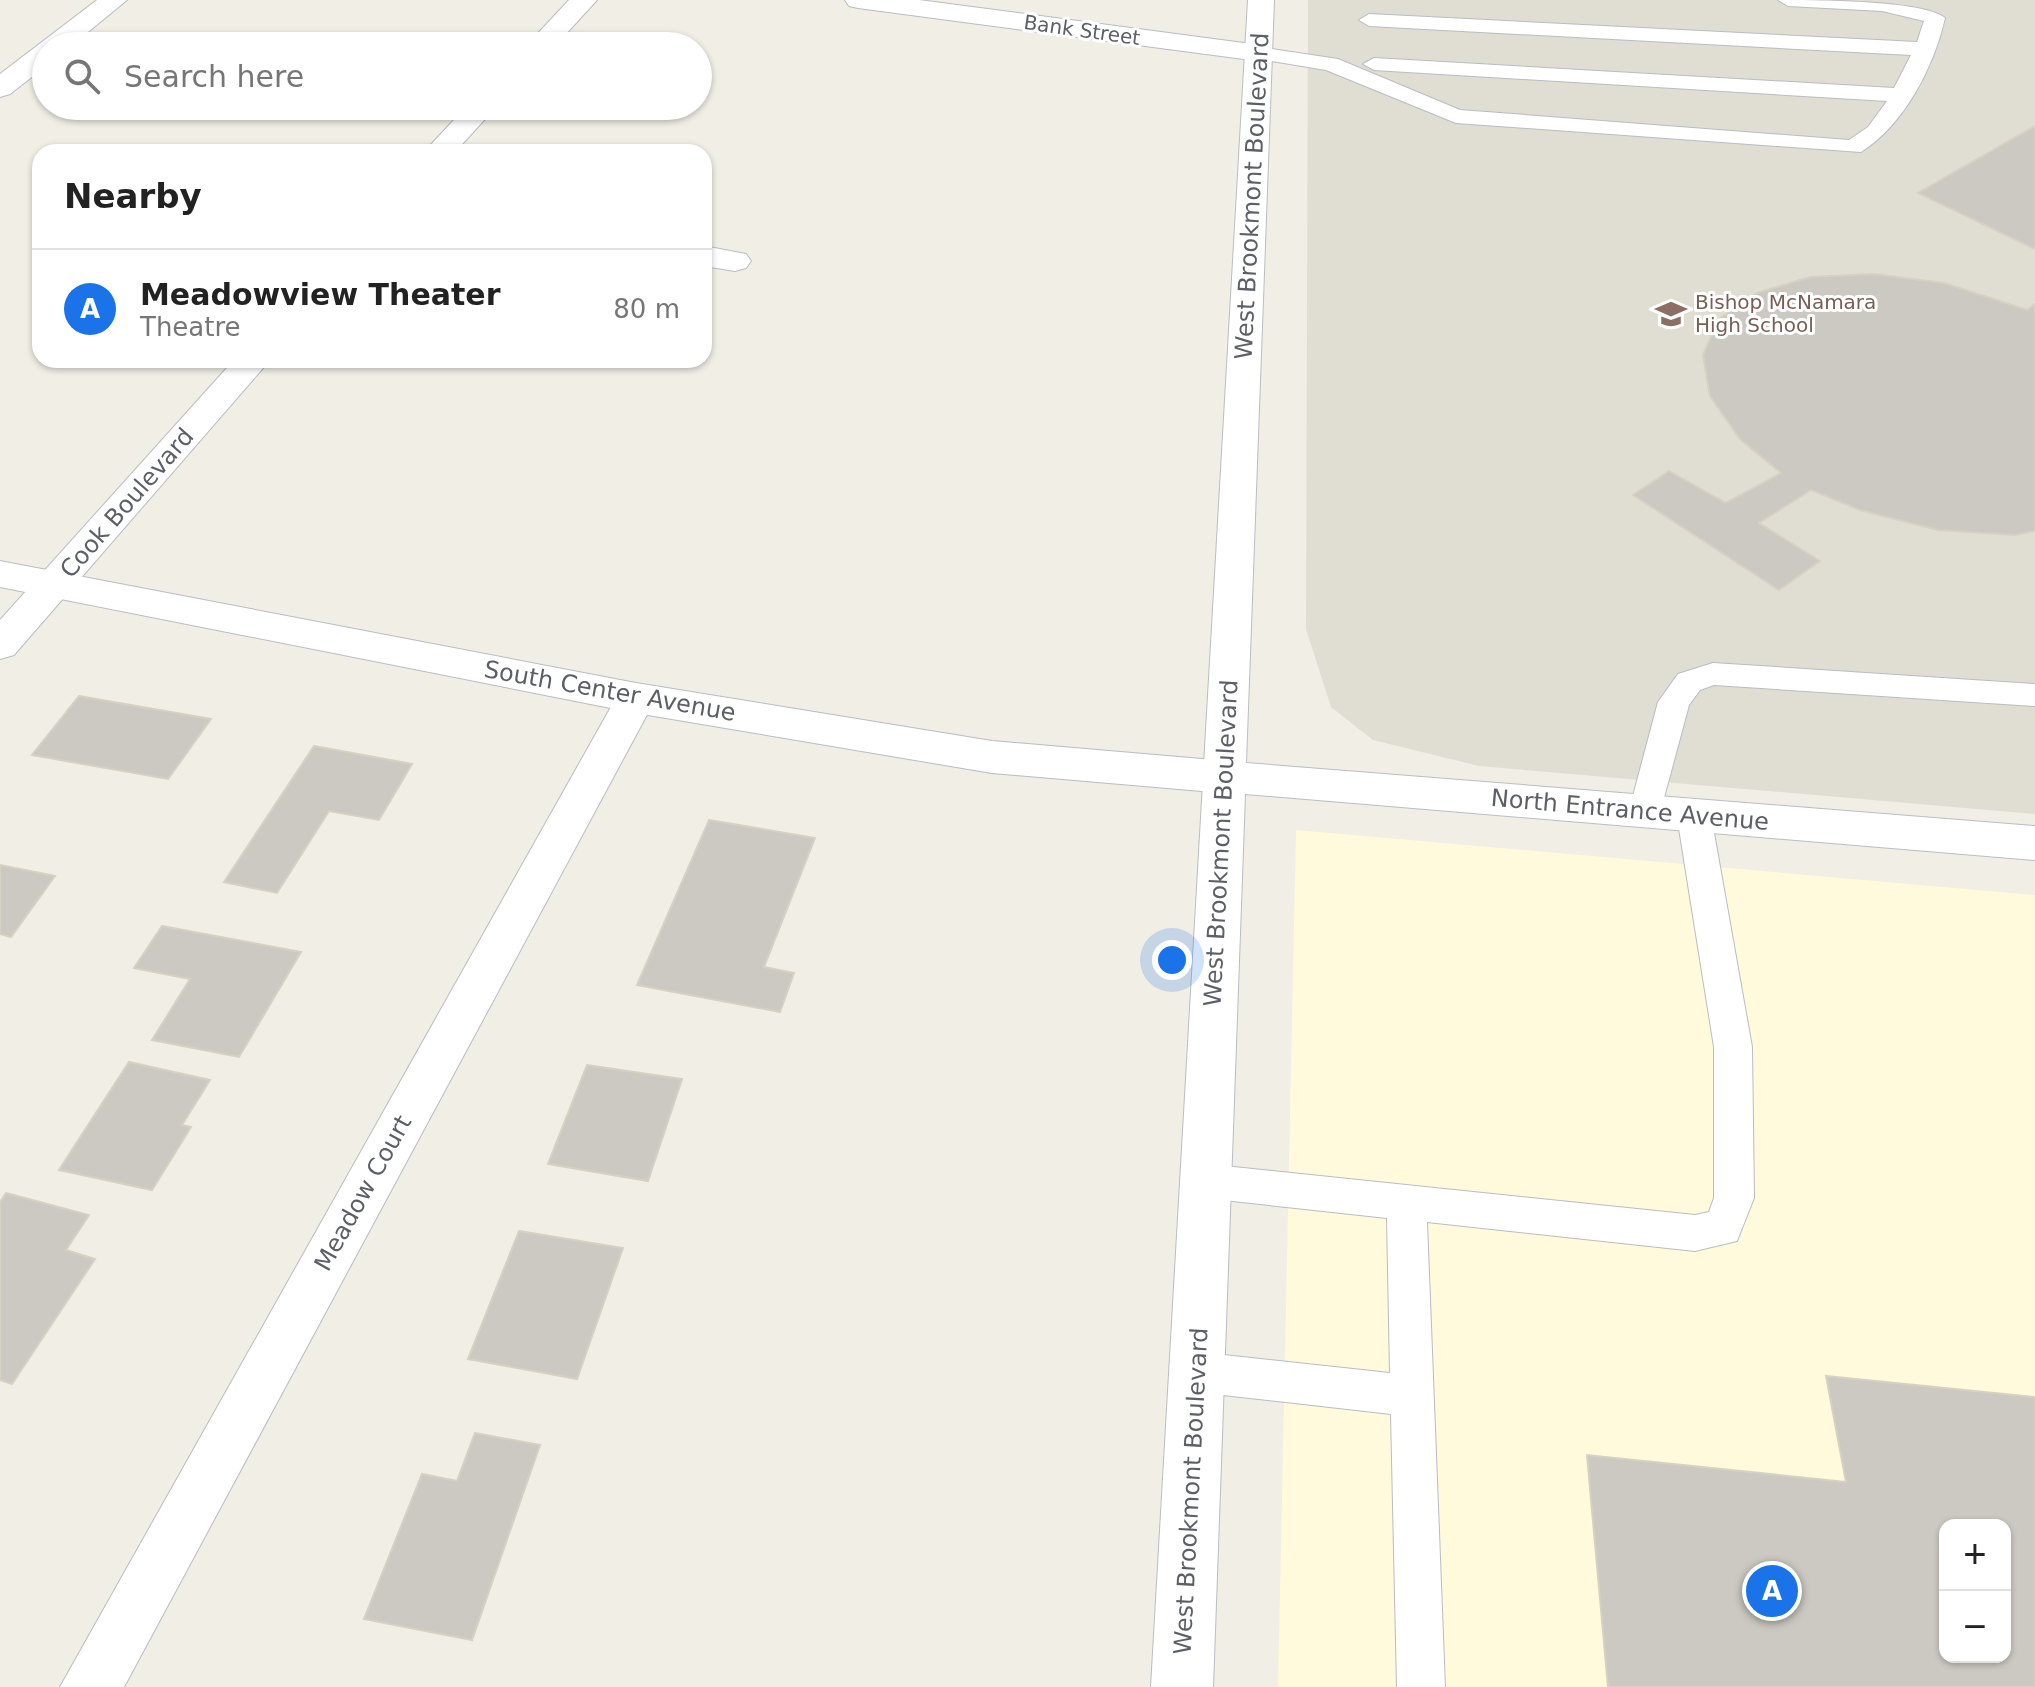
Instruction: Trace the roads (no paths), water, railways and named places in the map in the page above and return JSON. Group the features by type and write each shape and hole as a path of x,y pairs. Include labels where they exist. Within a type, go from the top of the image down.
{"street":[{"path":"72,32 114,0"},
{"path":"553,32 584,0"},
{"name":"Bank Street","path":"858,0 1259,53"},
{"name":"West Brookmont Boulevard","path":"1182,1687 1261,0"},
{"path":"6,78 32,61"},
{"path":"447,144 470,120"},
{"name":"Cook Boulevard","path":"0,645 246,368"},
{"name":"South Center Avenue","path":"0,574 636,698 992,757 1225,777"},
{"name":"Meadow Court","path":"91,1687 636,698"},
{"name":"North Entrance Avenue","path":"1225,777 2035,843"}],"lane":[{"path":"1374,72 1456,116 1853,147 1878,130 1901,95 1932,36 1935,18 1916,9 1788,0"},
{"path":"1374,72 1368,10 1923,49"},
{"path":"1259,53 1374,72 1901,95"},
{"path":"1646,811 1674,702 1689,682 1713,674 2035,695"},
{"path":"1205,1181 1695,1233 1723,1228 1734,1198 1733,1047 1694,816"},
{"path":"1406,1202 1421,1687"},
{"path":"1196,1372 1412,1396"}],"place":[{"name":"Bishop McNamara High School","path":"1671,314"},
{"name":"Meadowview Theater","path":"1772,1591"}]}
